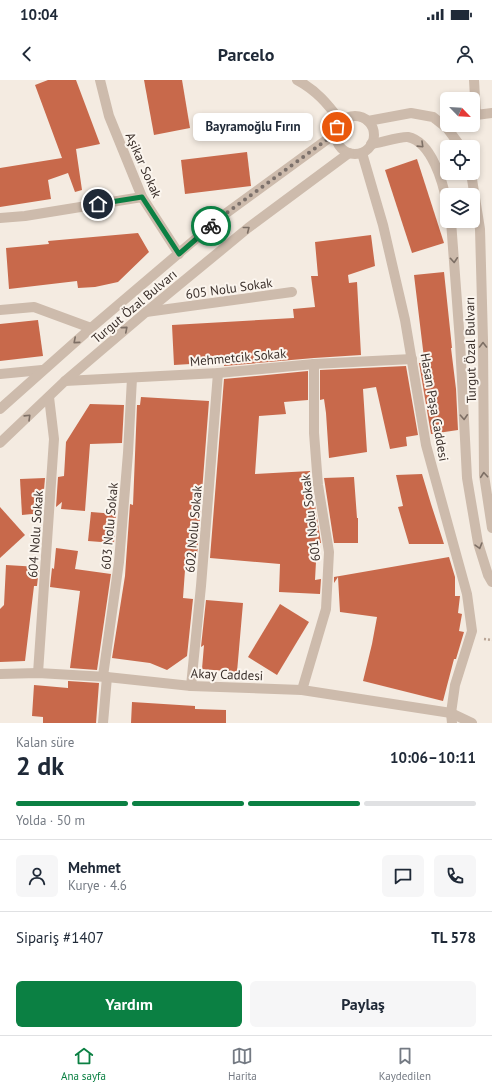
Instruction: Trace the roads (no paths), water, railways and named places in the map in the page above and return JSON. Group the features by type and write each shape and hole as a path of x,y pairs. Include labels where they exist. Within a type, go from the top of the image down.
{"street":[{"name":"Aşikar Sokak","path":"100,80 109,116 142,197 179,254"},
{"path":"296,80 306,85 327,102 341,122"},
{"path":"474,80 476,115 492,113"},
{"path":"368,121 411,113 433,118 447,128 456,140"},
{"path":"351,116 358,116 368,121 374,132 371,144 362,153 349,153 339,146 336,140 336,133 341,122 351,116"},
{"name":"Turgut Özal Bulvarı","path":"0,409 42,370 225,214 336,133"},
{"path":"371,144 407,137 420,142 433,160 444,188"},
{"name":"Turgut Özal Bulvarı","path":"0,444 65,381 146,312 248,228 349,153"},
{"name":"Hasan Paşa Caddesi","path":"362,153 383,225 405,320 426,445 467,594 472,631 455,685 452,718"},
{"name":"Turgut Özal Bulvarı","path":"472,180 480,229 484,475 492,528"},
{"path":"0,218 25,216 142,197"},
{"name":"Turgut Özal Bulvarı","path":"452,228 460,342 467,478 478,543 492,582"},
{"name":"605 Nolu Sokak","path":"146,312 292,292"},
{"path":"0,310 34,307 91,328"},
{"name":"Mehmetcik Sokak","path":"65,381 218,373 314,364 412,359"},
{"name":"601 Nolu Sokak","path":"302,690 326,609 329,552 318,485 315,448 314,364"},
{"path":"0,374 42,370"},
{"name":"602 Nolu Sokak","path":"191,686 202,578 218,373"},
{"name":"603 Nolu Sokak","path":"103,723 105,676 119,562 128,453 132,378"},
{"name":"604 Nolu Sokak","path":"38,673 54,439 49,397"},
{"name":"Akay Caddesi","path":"0,674 38,673 105,676 191,686 302,690 472,723"}],"place":[{"name":"Bayramoğlu Fırın","path":"337,127"}]}
